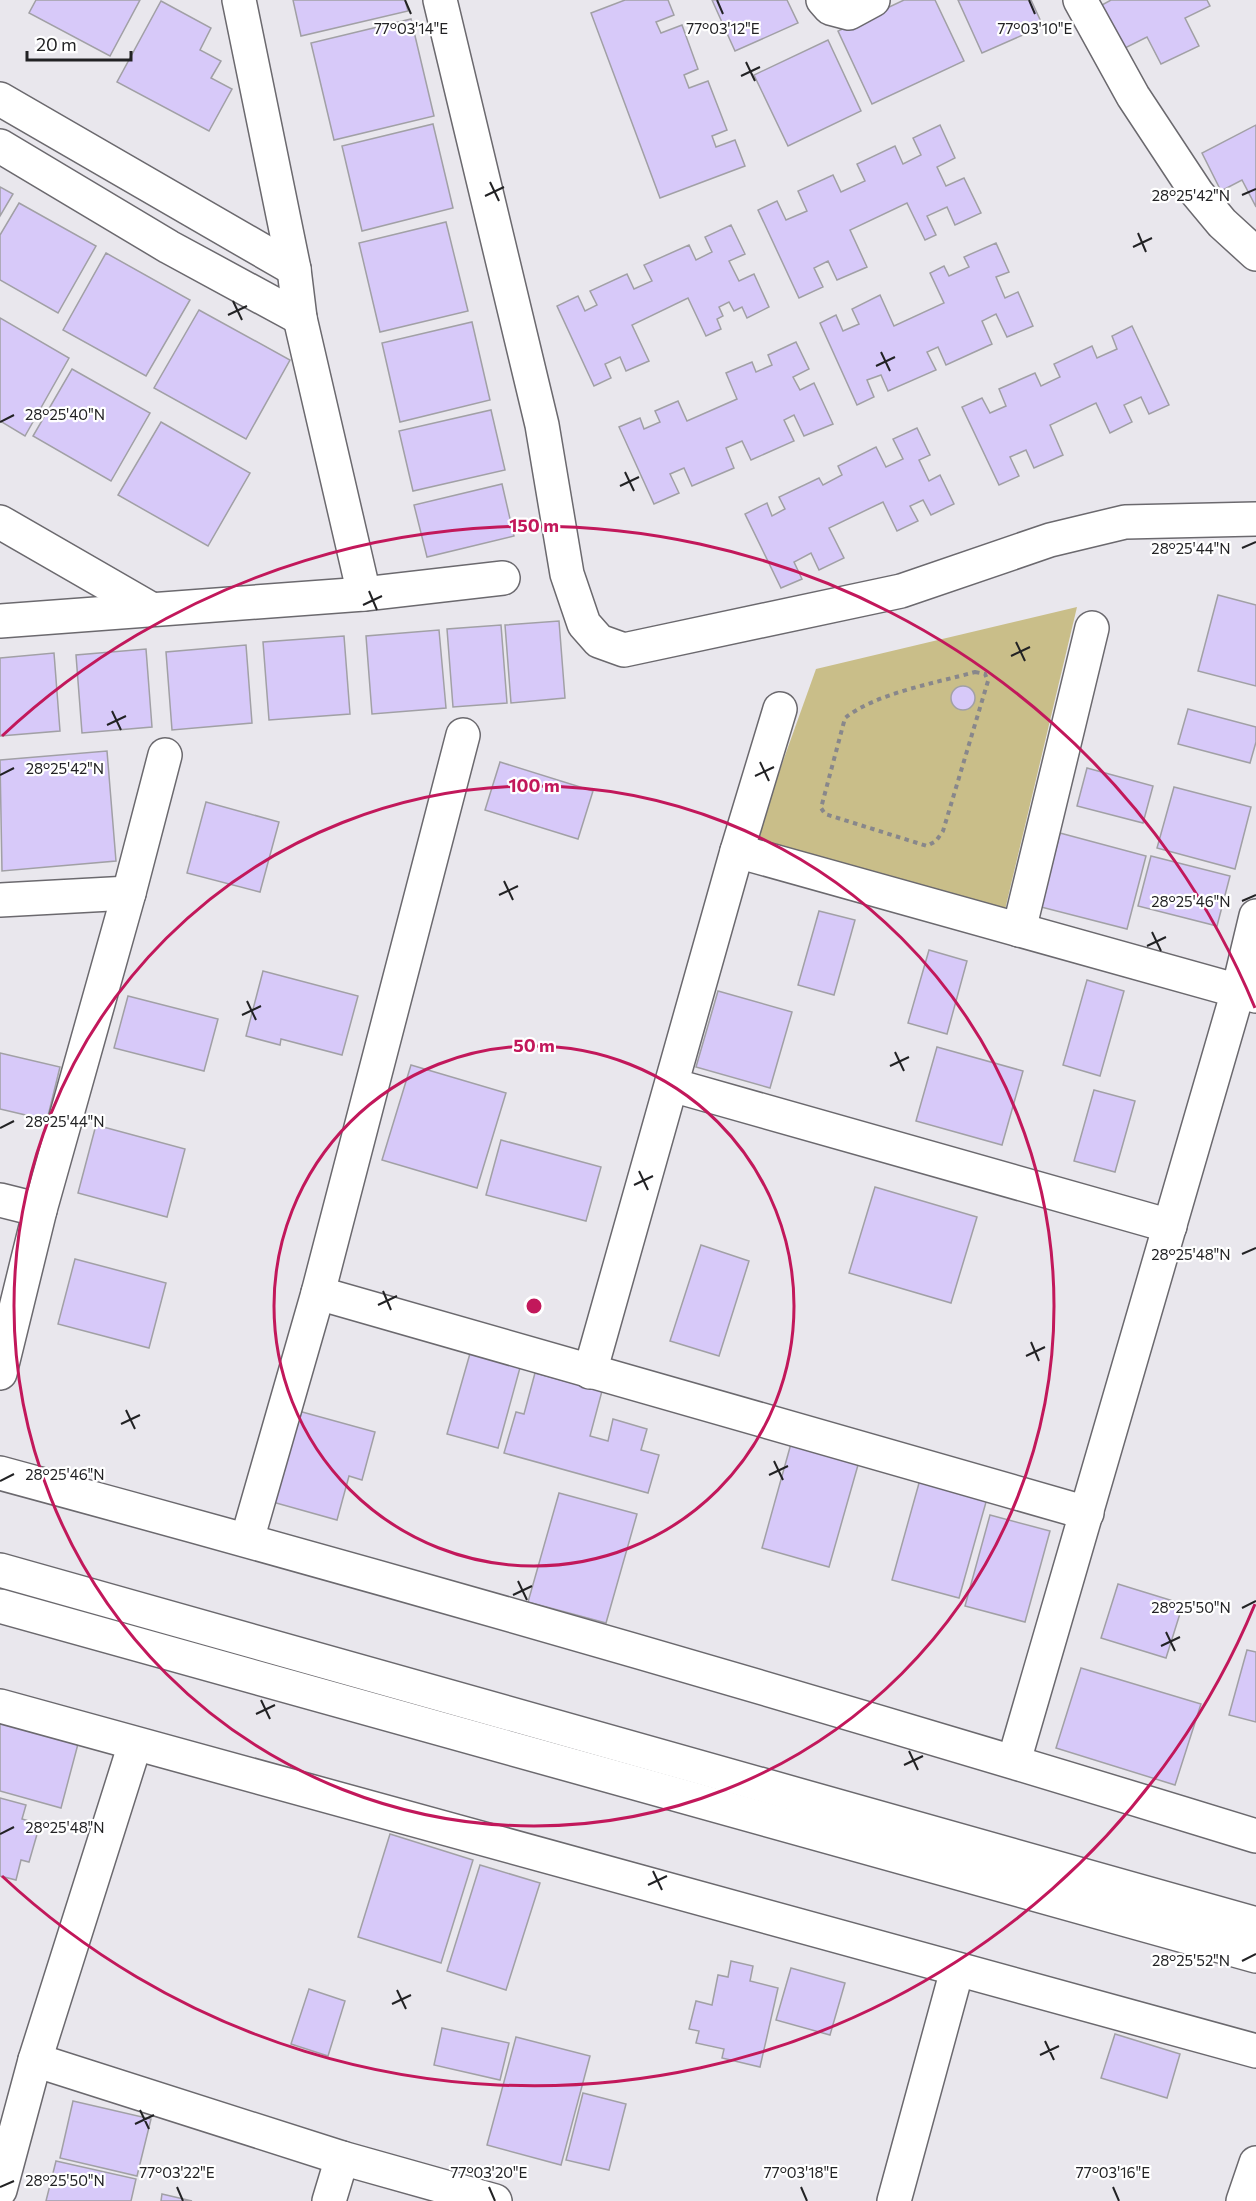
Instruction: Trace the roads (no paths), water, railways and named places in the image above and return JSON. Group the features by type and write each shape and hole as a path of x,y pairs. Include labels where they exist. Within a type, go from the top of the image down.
{"street":[{"path":"239,0 294,269 300,318 364,594"},
{"path":"440,0 542,425 567,574 584,624 599,641 624,650 901,591 1050,540 1125,522 1256,519"},
{"path":"824,0 830,8 849,12 873,0"},
{"path":"1080,0 1133,96 1202,200 1222,223 1256,254"},
{"path":"0,99 294,269"},
{"path":"0,146 169,247 300,318"},
{"path":"0,522 151,609"},
{"path":"0,621 364,594 503,578"},
{"path":"1019,930 1092,628"},
{"path":"590,1372 737,851 780,709"},
{"path":"247,1540 318,1293 463,735"},
{"path":"0,1373 39,1210 129,893 165,755"},
{"path":"737,851 1247,993"},
{"path":"0,900 129,893"},
{"path":"1014,1761 1170,1226 1247,993 1256,916"},
{"path":"672,1085 1170,1226"},
{"path":"0,1200 39,1210"},
{"path":"318,1293 1087,1513"},
{"path":"0,1473 247,1540 1014,1761 1256,1836"},
{"path":"0,1570 1256,1924"},
{"path":"0,1606 1256,1956"},
{"path":"0,1706 1256,2051"},
{"path":"0,2190 35,2060 135,1744"},
{"path":"894,2201 957,1970"},
{"path":"35,2060 342,2158 495,2201"},
{"path":"329,2201 342,2158"},
{"path":"1243,2201 1256,2163"}]}
